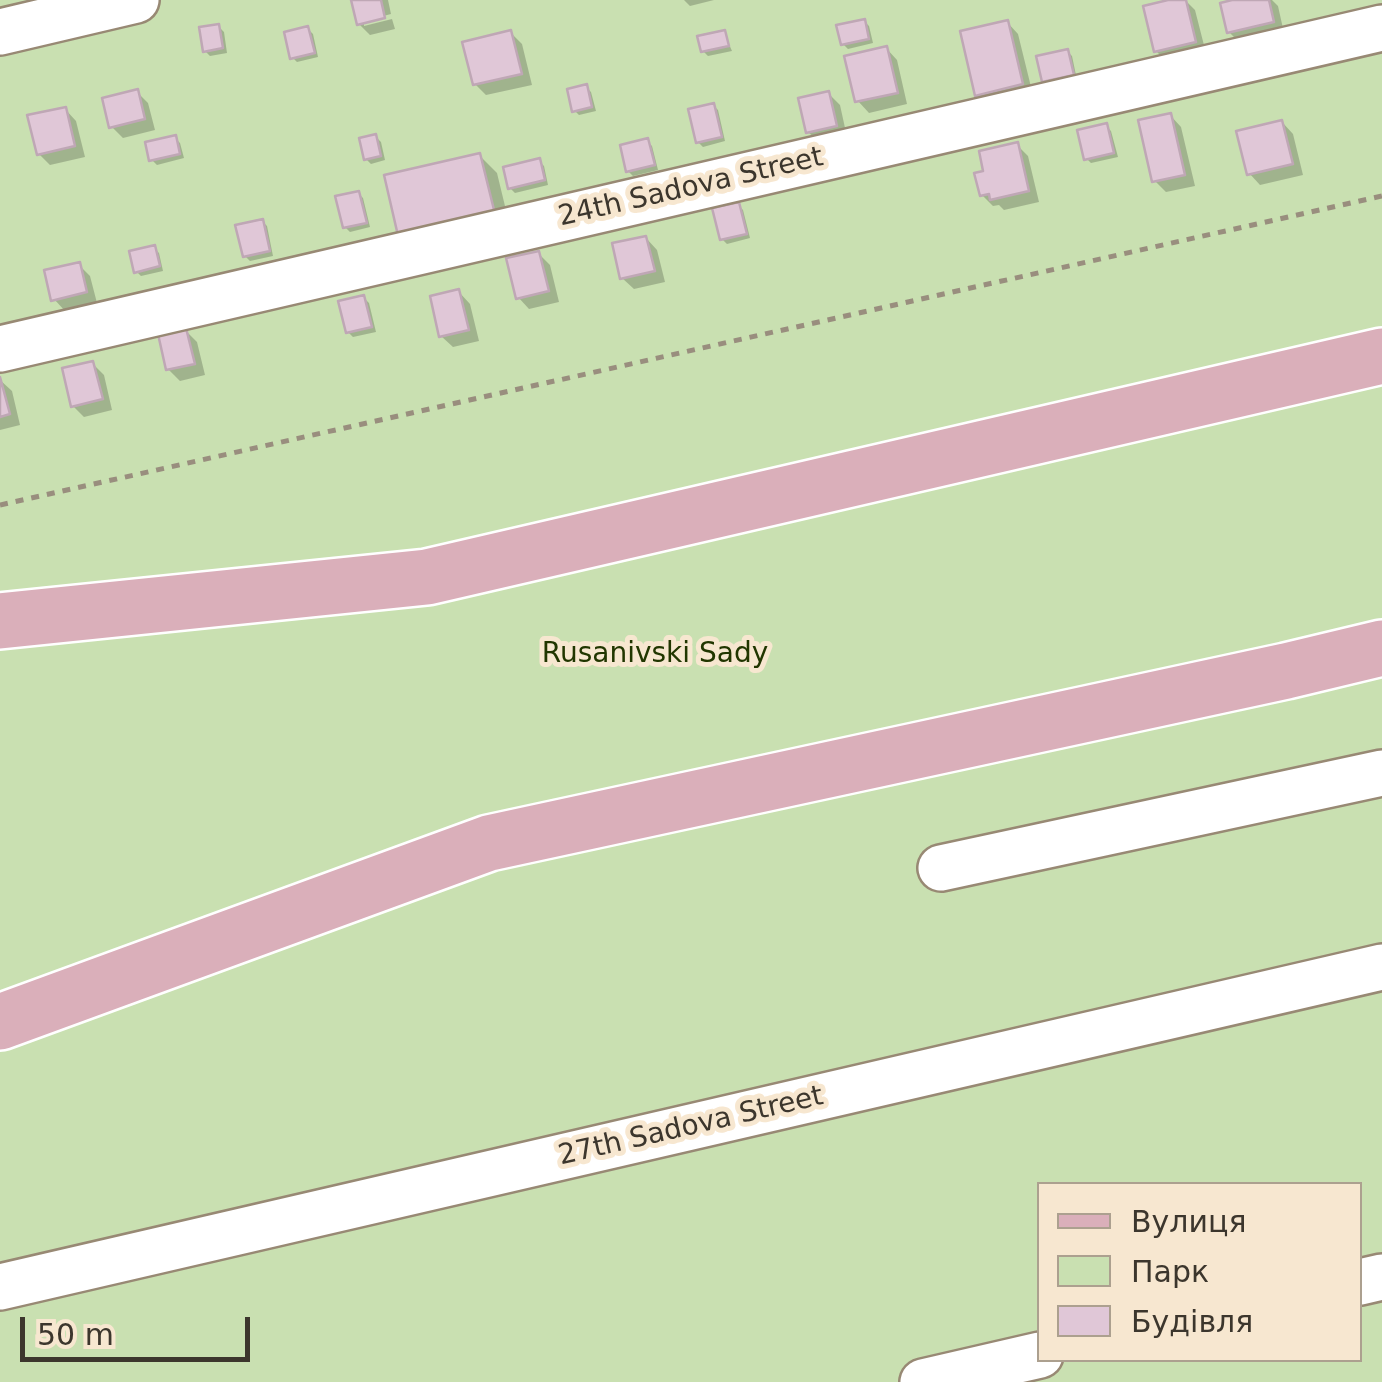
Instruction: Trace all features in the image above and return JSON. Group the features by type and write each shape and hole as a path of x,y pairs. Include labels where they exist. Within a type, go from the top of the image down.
{"main road":[{"path":"0,621 427,577 1382,356"},
{"path":"0,1022 489,842 1286,672 1382,648"}],"street":[{"path":"0,32 136,0"},
{"name":"24th Sadova Street","path":"0,348 1382,28"},
{"path":"941,868 1382,773"},
{"name":"27th Sadova Street","path":"0,1287 1382,967"},
{"path":"922,1382 1037,1356"}],"path":[{"path":"0,504 1382,196"}],"green space":[{"name":"Rusanivski Sady","path":"0,0 1382,0 1382,1382 0,1382"}],"building":[{"path":"351,0 381,0 385,18 357,25"},
{"path":"1186,0 1196,42 1154,52 1143,6"},
{"path":"1269,0 1274,22 1227,33 1220,3"},
{"path":"865,19 869,39 841,45 836,25"},
{"path":"1008,20 1023,84 975,96 960,31"},
{"path":"219,24 223,48 203,52 199,27"},
{"path":"308,26 315,53 290,59 284,32"},
{"path":"511,30 522,74 473,85 462,42"},
{"path":"725,30 729,46 701,52 697,36"},
{"path":"887,46 898,93 855,102 844,56"},
{"path":"1068,49 1074,75 1042,82 1036,56"},
{"path":"587,84 592,107 572,112 567,89"},
{"path":"138,89 145,119 109,128 102,98"},
{"path":"829,91 837,126 806,133 798,98"},
{"path":"714,103 722,137 696,143 688,109"},
{"path":"66,107 75,146 37,155 27,115"},
{"path":"1171,113 1185,175 1152,182 1138,120"},
{"path":"1282,120 1293,164 1247,175 1236,131"},
{"path":"1107,123 1114,153 1084,160 1077,130"},
{"path":"376,134 381,156 364,160 359,138"},
{"path":"176,135 180,154 149,161 145,142"},
{"path":"648,138 655,165 626,172 620,145"},
{"path":"1018,142 1029,191 990,200 989,194 980,196 974,173 983,171 979,151"},
{"path":"480,153 496,218 399,240 384,175"},
{"path":"540,158 545,180 508,189 503,167"},
{"path":"359,191 367,223 343,228 335,196"},
{"path":"739,202 747,234 720,240 712,208"},
{"path":"263,219 270,251 243,257 235,225"},
{"path":"646,236 655,271 620,279 612,243"},
{"path":"155,245 160,266 134,273 129,251"},
{"path":"539,251 549,291 516,299 506,258"},
{"path":"80,262 87,292 51,301 44,270"},
{"path":"459,289 469,330 439,337 430,296"},
{"path":"364,295 372,327 346,333 338,301"},
{"path":"186,328 195,364 166,370 158,334"},
{"path":"93,361 103,399 71,407 62,368"},
{"path":"0,377 10,414 0,417"}]}
